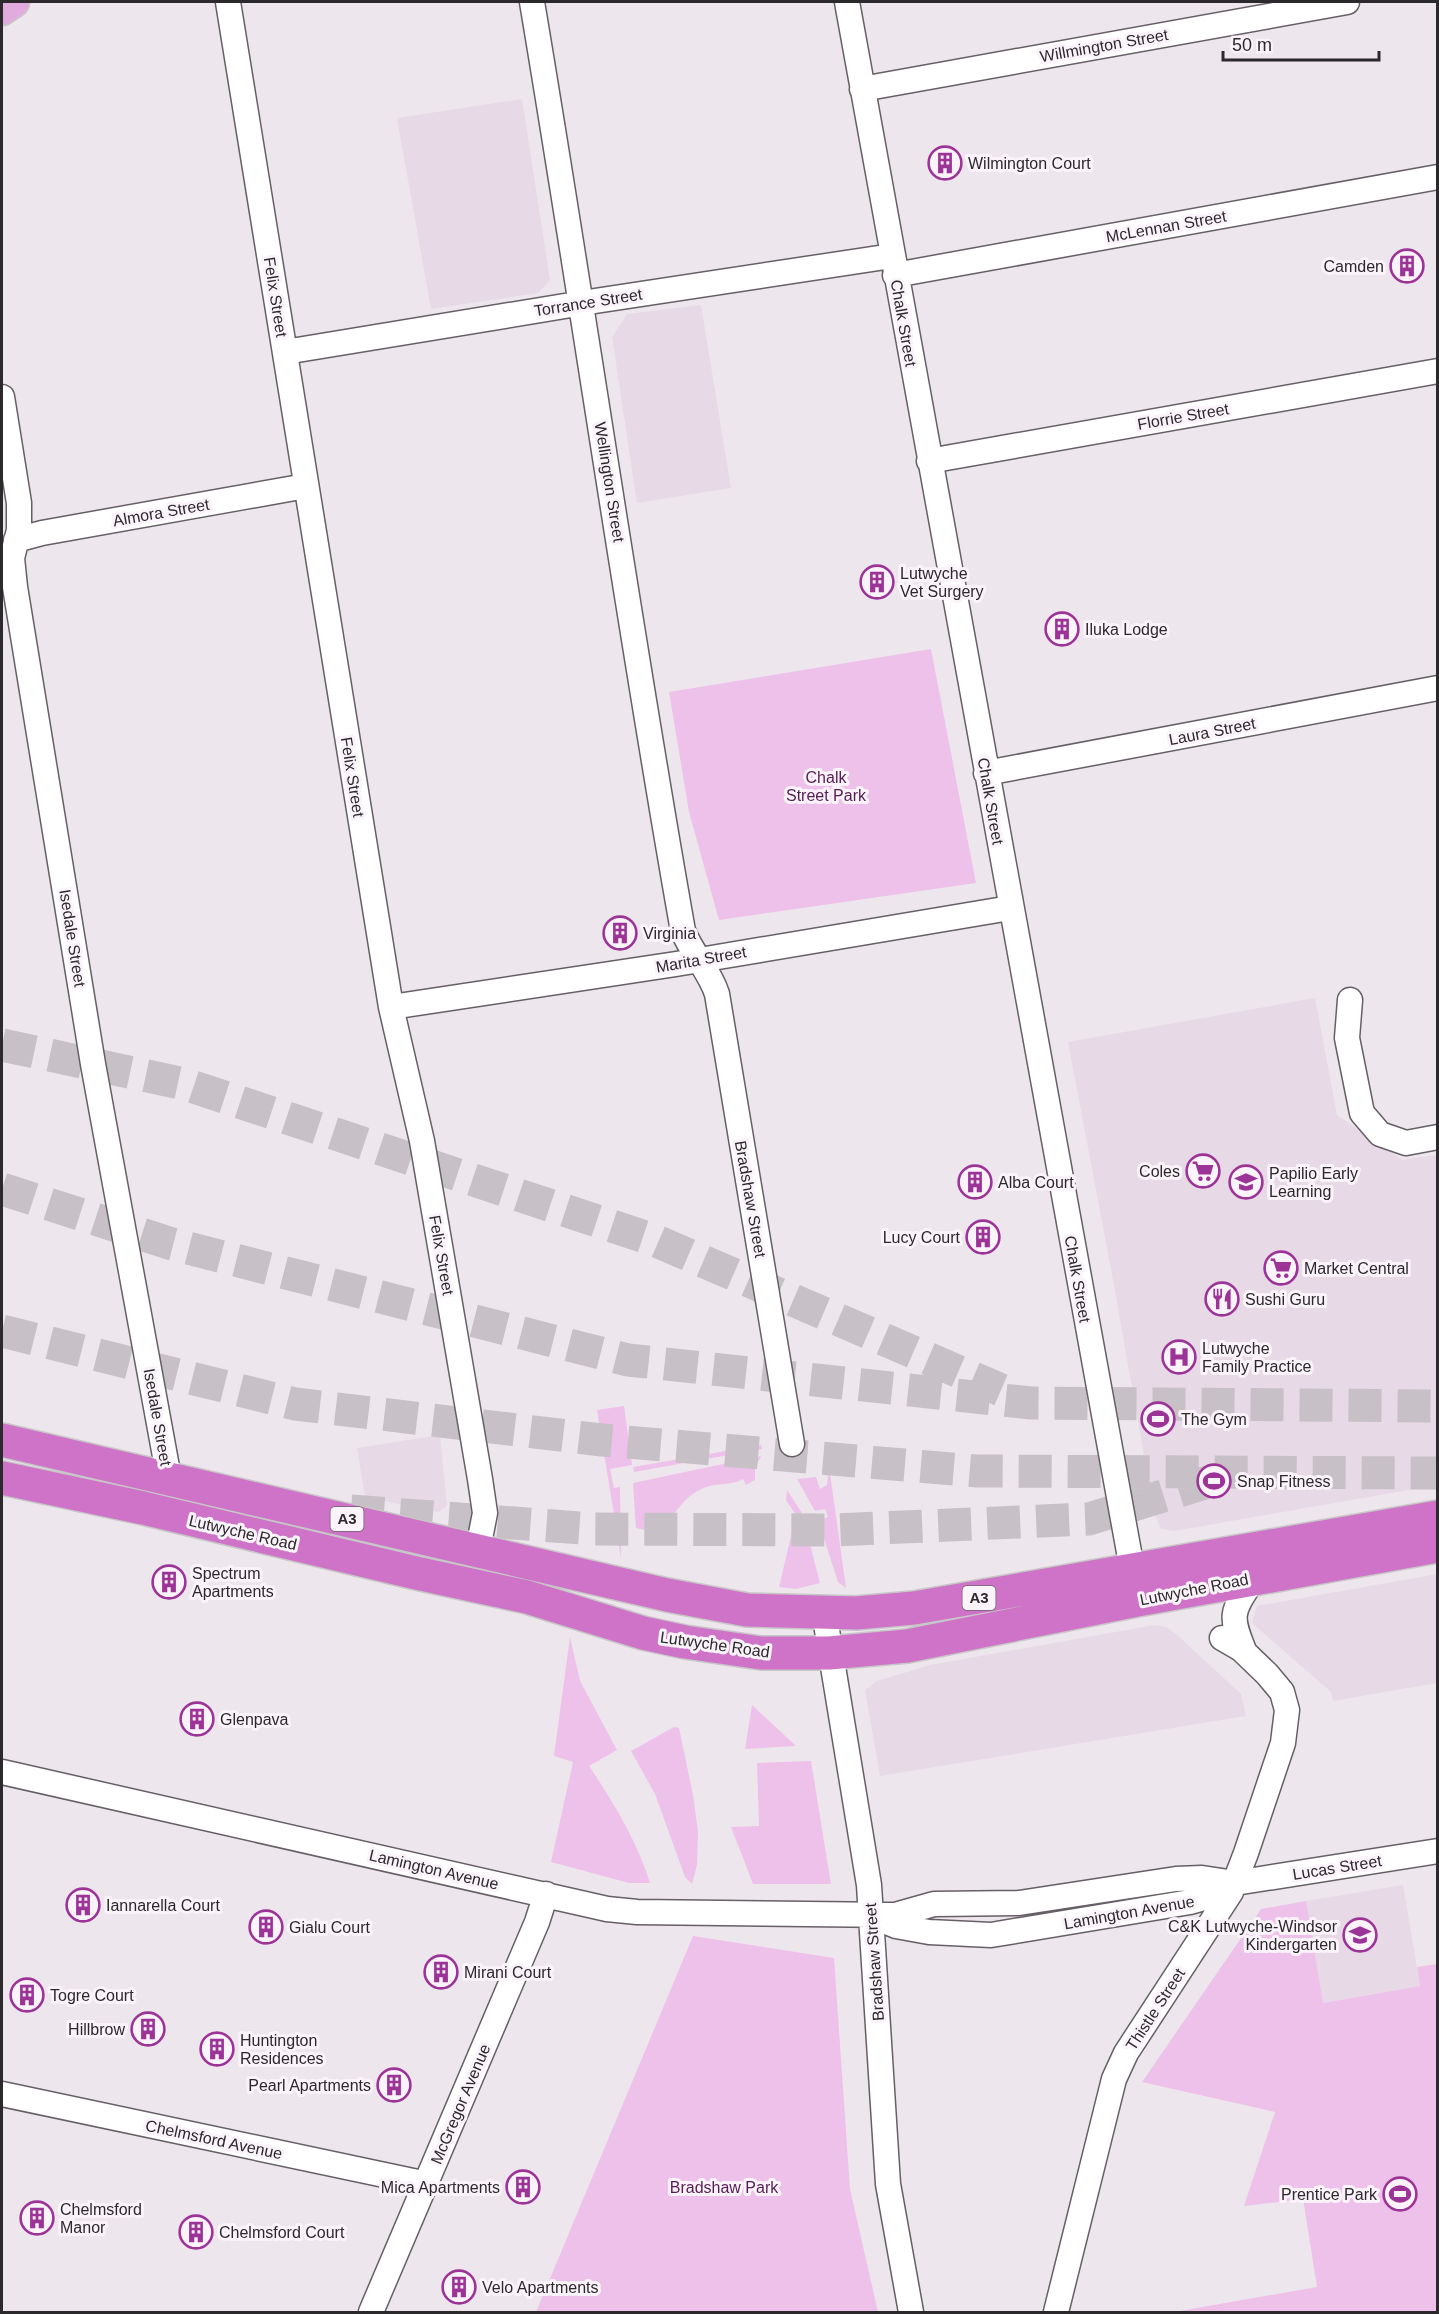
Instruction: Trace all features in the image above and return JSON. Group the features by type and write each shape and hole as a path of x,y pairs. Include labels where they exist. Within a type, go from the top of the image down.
{"highway":[{"name":"Lutwyche Road","path":"2,1440 747,1610 856,1613 1135,1585 1254,1578 1437,1546"},
{"name":"Lutwyche Road","path":"2,1478 143,1508 416,1574 527,1597 599,1621 686,1642 773,1653 829,1653 936,1641 1135,1585 1437,1517"}],"main road":[{"path":"2,10 14,2"}],"street":[{"name":"Felix Street","path":"228,2 391,1007 424,1152 480,1479 485,1513 478,1550"},
{"name":"Wellington Street","path":"532,2 582,303 651,748 683,931 697,959"},
{"name":"Chalk Street","path":"847,2 1010,908 1135,1585"},
{"name":"Willmington Street","path":"862,89 1347,2"},
{"name":"McLennan Street","path":"894,265 1437,177"},
{"name":"Torrance Street","path":"285,352 582,303 894,265"},
{"name":"Florrie Street","path":"929,461 1437,371"},
{"name":"Isedale Street","path":"2,397 19,503 20,523 12,567 15,587 93,1064 169,1478"},
{"name":"Almora Street","path":"16,540 42,533 306,486"},
{"name":"Laura Street","path":"986,773 1437,688"},
{"name":"Marita Street","path":"391,1007 676,964 1010,908"},
{"name":"Bradshaw Street","path":"697,959 710,977 717,994 792,1444"},
{"path":"1350,1000 1347,1038 1362,1113 1380,1134 1406,1143 1437,1137"},
{"path":"1245,1653 1235,1627 1234,1613 1254,1578"},
{"name":"Bradshaw Street","path":"824,1612 829,1653 863,1843 872,1915 888,2184 911,2313"},
{"name":"Thistle Street","path":"1056,2313 1114,2079 1126,2054 1235,1883 1283,1743 1287,1716 1282,1692 1245,1653 1222,1638"},
{"name":"Lamington Avenue","path":"2,1772 618,1910 709,1914 895,1915 934,1904 1019,1903 1176,1879 1202,1878 1235,1883"},
{"name":"Lucas Street","path":"1235,1883 1437,1851"},
{"name":"Lamington Avenue","path":"872,1915 896,1926 930,1932 991,1935 1190,1902 1210,1896 1235,1883"},
{"name":"McGregor Avenue","path":"371,2313 537,1922 546,1894"},
{"name":"Chelmsford Avenue","path":"2,2094 427,2184"}],"shaded area":[{"path":"522,99 550,280 538,293 431,309 397,118"},
{"path":"701,305 731,488 637,503 612,337 627,314"},
{"name":"Market Central","path":"1315,998 1337,1115 1402,1160 1437,1155 1437,1485 1174,1531 1161,1529 1154,1512 1068,1042"},
{"path":"440,1435 447,1506 438,1512 365,1497 357,1448"},
{"path":"1437,1574 1437,1683 1333,1701 1331,1692 1252,1623 1257,1606"},
{"path":"1155,1625 1166,1627 1176,1634 1241,1694 1246,1716 880,1776 865,1690 877,1681 930,1665"},
{"path":"1403,1885 1420,1986 1323,2003 1306,1901"}],"green space":[{"name":"Chalk Street Park","path":"931,649 976,883 719,920 689,812 669,692"},
{"path":"624,1406 632,1465 610,1469 614,1488 620,1487 621,1558 597,1410"},
{"path":"761,1445 762,1449 634,1472 633,1467"},
{"path":"761,1456 755,1468 755,1480 746,1485 743,1479 698,1490 686,1500 667,1525 656,1523 653,1532 636,1528 633,1483"},
{"path":"829,1466 846,1588 838,1582 818,1520 828,1517 825,1509 815,1511 797,1479 816,1477 820,1489 827,1485"},
{"path":"787,1490 802,1513 820,1583 796,1589 779,1587 796,1515 786,1500"},
{"path":"570,1637 580,1681 617,1750 589,1766 624,1823 650,1883 629,1883 551,1862 573,1762 554,1756"},
{"path":"752,1705 796,1746 745,1749"},
{"path":"674,1727 679,1728 698,1831 697,1865 692,1884 685,1877 655,1794 631,1751"},
{"path":"811,1761 831,1884 753,1884 731,1827 759,1826 757,1763"},
{"name":"Prentice Park","path":"1306,1901 1323,2003 1420,1986 1417,1967 1437,1964 1437,2312 1174,2312 1317,2287 1303,2199 1244,2206 1275,2112 1142,2082 1261,1909"},
{"name":"Bradshaw Park","path":"693,1936 834,1958 850,2189 878,2312 536,2312"}],"tunnel":[{"path":"2,1045 185,1084 654,1240 1001,1390"},
{"path":"2,1189 172,1244 628,1360 1031,1403 1438,1406"},
{"path":"2,1331 295,1404 602,1440 977,1471 1438,1473"},
{"path":"351,1511 594,1529 833,1530 1089,1519 1211,1481"},
{"path":"129,1495 227,1502"}],"place":[{"name":"Wilmington Court","path":"945,163"},
{"name":"Camden","path":"1407,266"},
{"name":"Lutwyche Vet Surgery","path":"877,582"},
{"name":"Iluka Lodge","path":"1062,629"},
{"name":"Virginia","path":"620,933"},
{"name":"Coles","path":"1203,1171"},
{"name":"Alba Court","path":"975,1182"},
{"name":"Papilio Early Learning","path":"1246,1182"},
{"name":"Lucy Court","path":"983,1237"},
{"name":"Market Central","path":"1281,1268"},
{"name":"Sushi Guru","path":"1222,1299"},
{"name":"Lutwyche Family Practice","path":"1179,1357"},
{"name":"The Gym","path":"1158,1419"},
{"name":"Snap Fitness","path":"1214,1481"},
{"name":"Spectrum Apartments","path":"169,1582"},
{"name":"Glenpava","path":"197,1719"},
{"name":"Iannarella Court","path":"83,1905"},
{"name":"Gialu Court","path":"266,1927"},
{"name":"C&K Lutwyche-Windsor Kindergarten","path":"1360,1935"},
{"name":"Mirani Court","path":"441,1972"},
{"name":"Togre Court","path":"27,1995"},
{"name":"Hillbrow","path":"148,2029"},
{"name":"Huntington Residences","path":"217,2049"},
{"name":"Pearl Apartments","path":"394,2085"},
{"name":"Mica Apartments","path":"523,2187"},
{"name":"Prentice Park","path":"1400,2194"},
{"name":"Chelmsford Manor","path":"37,2218"},
{"name":"Chelmsford Court","path":"196,2232"},
{"name":"Velo Apartments","path":"459,2287"}]}
